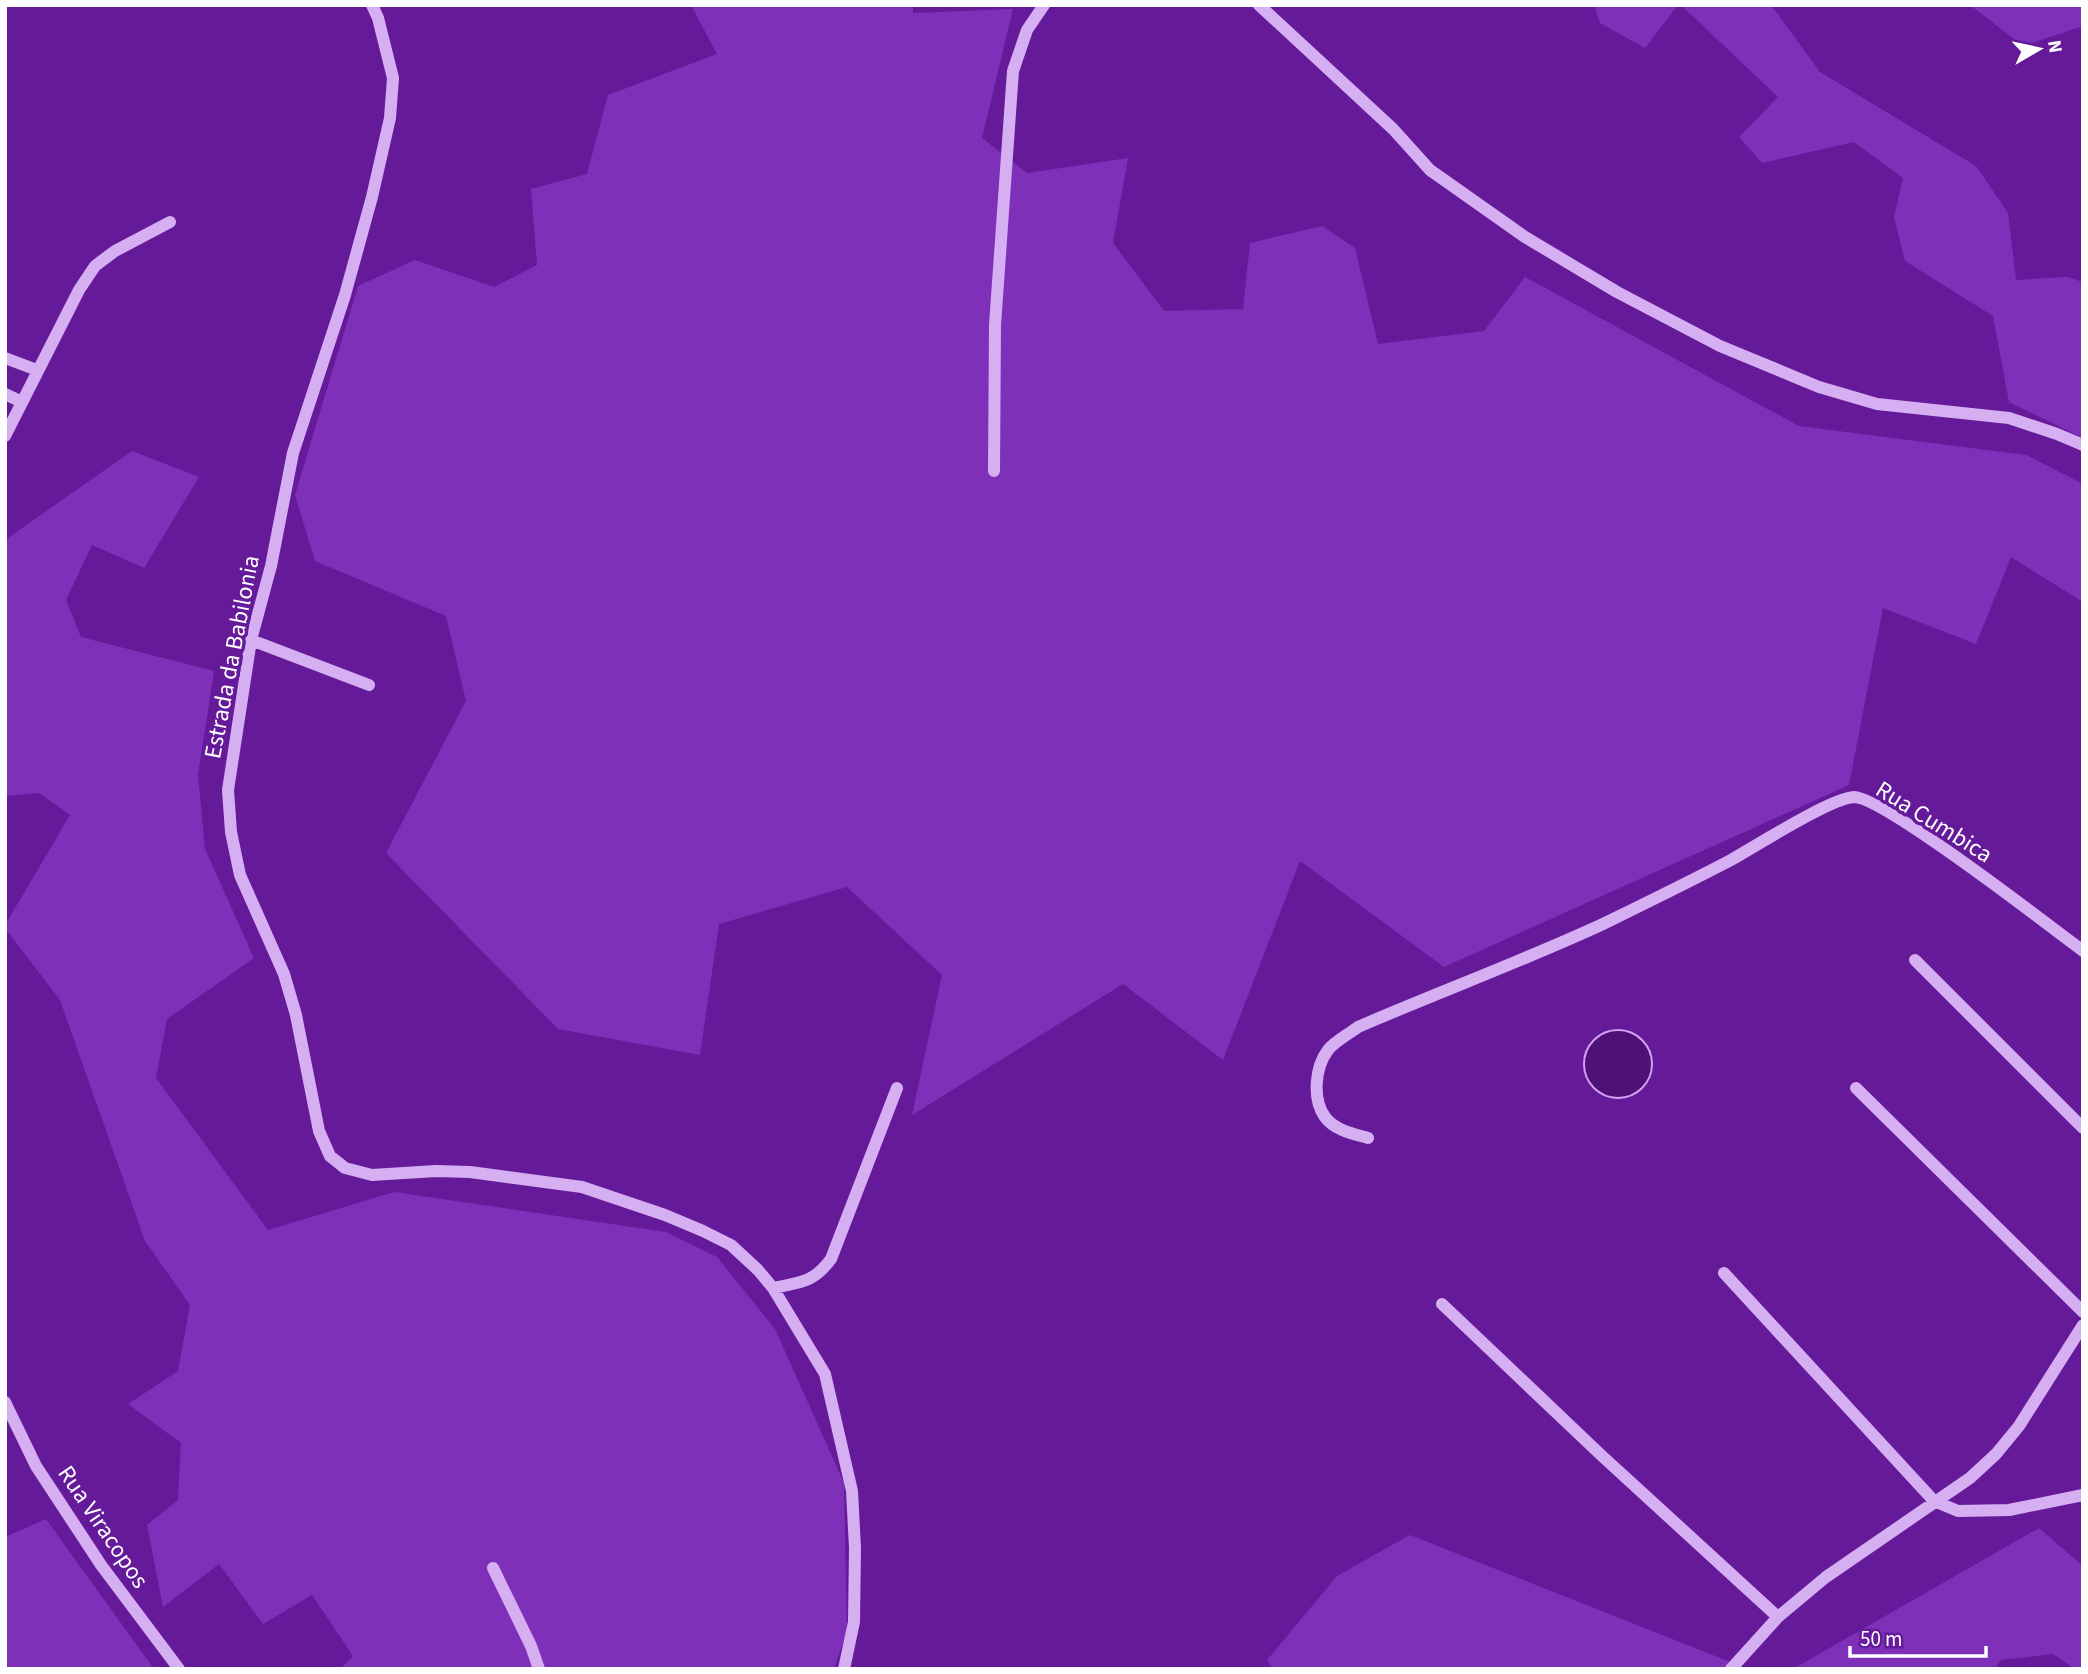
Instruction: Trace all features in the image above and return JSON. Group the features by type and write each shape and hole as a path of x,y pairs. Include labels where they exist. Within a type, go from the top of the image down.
{"street":[{"name":"Estrada da Babilonia","path":"372,5 378,18 393,78 390,117 372,197 345,295 293,453 271,566 251,640 228,790 231,832 240,875 284,974 296,1016 319,1131 330,1156 345,1168 372,1175 470,1172 582,1188 665,1215 731,1245 773,1287 825,1374 852,1491 855,1548 854,1622 844,1669"},
{"path":"994,471 995,325 1013,71 1027,30 1044,5"},
{"path":"1259,5 1393,129 1430,170 1525,237 1617,292 1720,346 1819,387 1877,404 2010,418 2083,445"},
{"path":"5,436 79,290 95,266 115,251 170,222"},
{"path":"5,358 37,370"},
{"path":"5,394 22,402"},
{"path":"251,640 369,685"},
{"name":"Rua Cumbica","path":"1368,1138 1340,1130 1325,1118 1317,1097 1318,1072 1328,1049 1358,1027 1601,924 1730,860 1830,805 1854,797 1872,802 1893,815 2009,895 2083,951"},
{"path":"1915,960 2083,1128"},
{"path":"773,1287 798,1283 819,1275 831,1259 897,1088"},
{"path":"1856,1088 2083,1312"},
{"path":"1724,1273 1934,1501 1958,1511 2008,1510 2083,1495"},
{"path":"1443,1304 1591,1446 1778,1617"},
{"path":"1731,1669 1778,1617 1826,1577 1970,1478 1996,1454 2019,1426 2083,1325"},
{"name":"Rua Viracopos","path":"5,1402 36,1466 101,1565 179,1669"},
{"path":"493,1568 531,1646 539,1669"}],"shaded area":[{"path":"691,5 913,5 913,13 1013,9 982,138 1027,173 1128,158 1113,243 1164,311 1243,309 1250,243 1322,226 1355,248 1378,344 1484,331 1525,277 1799,426 2026,455 2083,484 2083,602 2011,557 1976,644 1883,608 1849,785 1444,967 1300,861 1223,1060 1123,984 912,1115 942,975 847,887 719,924 700,1055 558,1029 386,853 466,701 446,616 315,561 295,495 358,286 415,260 494,287 537,265 531,189 587,174 608,95 717,54"},
{"path":"1594,5 1678,5 1645,48 1600,23"},
{"path":"1681,5 1771,5 1820,72 1976,166 2008,213 2016,280 2067,277 2083,282 2083,438 2009,402 1993,316 1905,261 1894,217 1903,178 1854,142 1762,163 1739,137 1778,97"},
{"path":"1970,5 2083,5 2083,26 2023,46"},
{"path":"132,451 199,477 144,568 92,545 66,600 81,637 214,671 198,775 205,849 254,958 167,1019 156,1078 268,1230 394,1192 666,1232 717,1257 775,1329 844,1483 847,1631 834,1669 340,1669 353,1656 312,1595 263,1624 219,1564 163,1607 147,1525 178,1500 181,1443 128,1404 178,1371 190,1305 145,1241 60,1000 5,928 70,815 39,793 5,796 5,540"},
{"path":"1625,1030 1646,1045 1652,1057 1650,1077 1642,1088 1625,1098 1611,1098 1594,1088 1586,1077 1584,1057 1594,1040 1605,1032"},
{"path":"46,1519 154,1669 5,1669 5,1537"},
{"path":"2039,1528 2083,1566 2083,1669 2075,1669 2053,1654 2001,1660 1994,1669 1793,1669"},
{"path":"1410,1535 1748,1669 1273,1669 1267,1660 1337,1576"}]}
